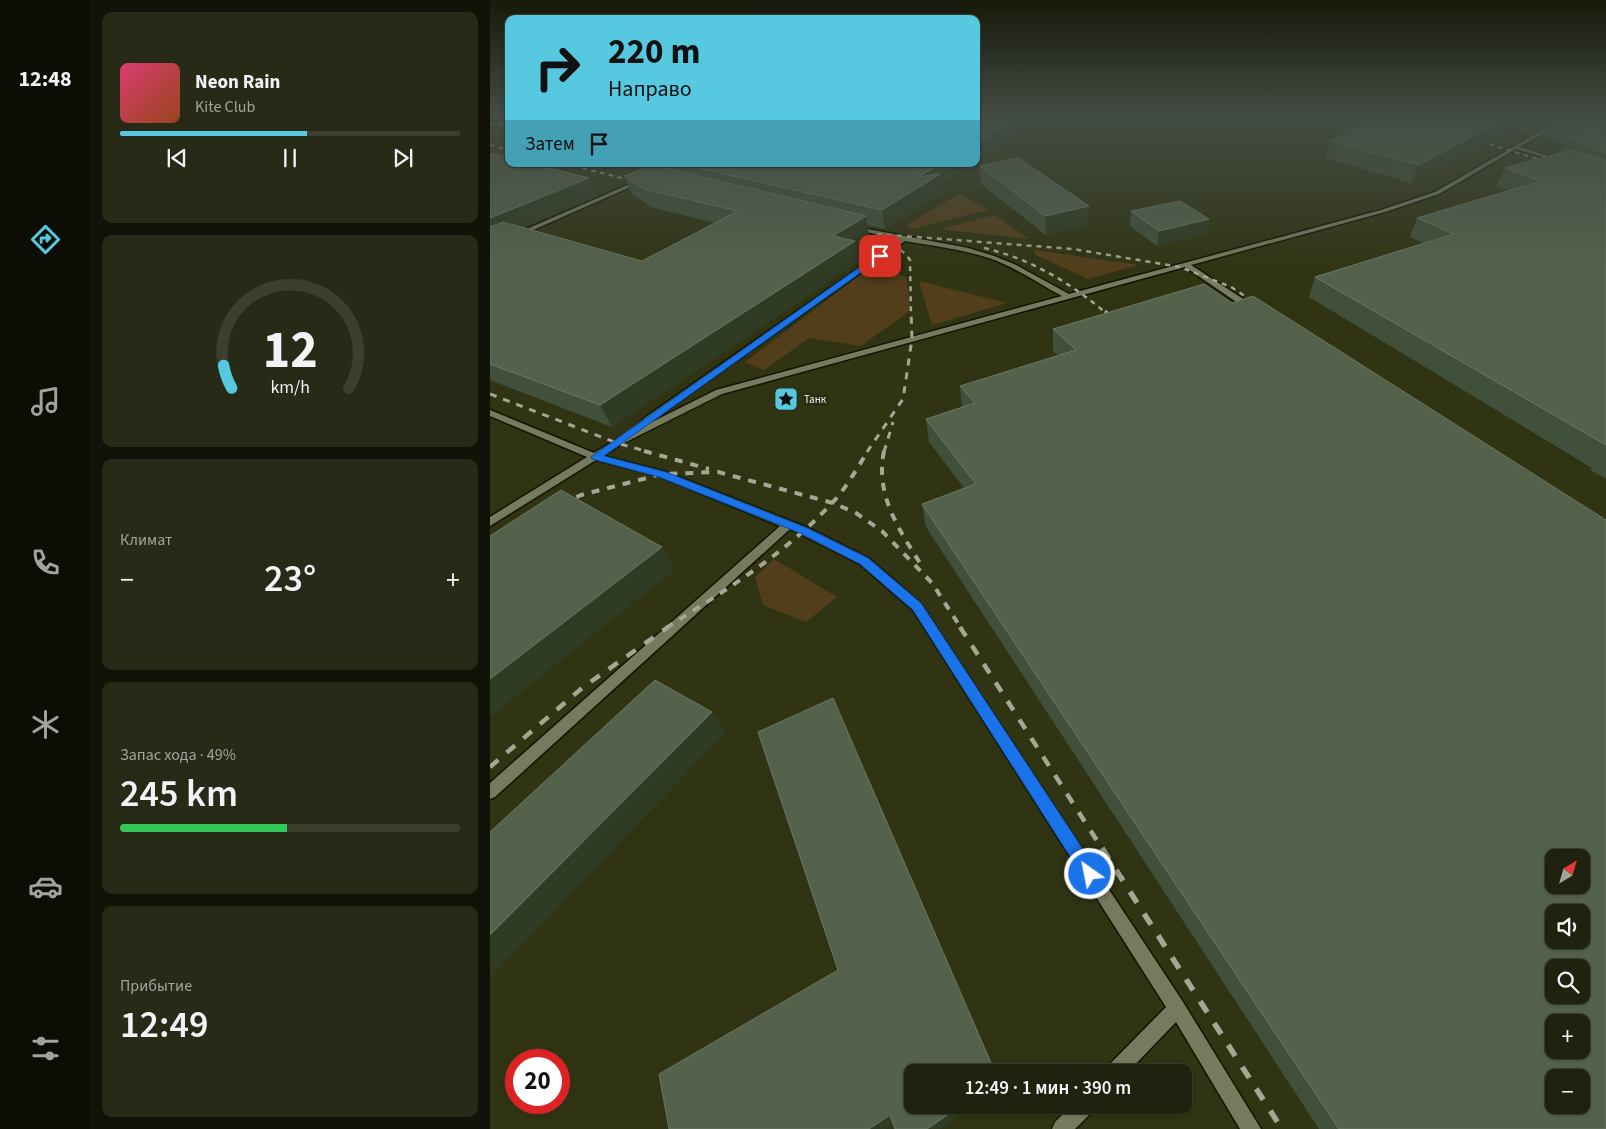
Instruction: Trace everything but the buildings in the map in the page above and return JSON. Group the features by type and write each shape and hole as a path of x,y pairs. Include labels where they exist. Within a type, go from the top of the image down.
{"lane":[{"path":"616,442 719,392 1383,212 1437,193 1483,167"},
{"path":"490,248 651,177"},
{"path":"847,225 904,239 968,250 992,257 1012,265 1068,297"},
{"path":"490,522 596,457 904,239"},
{"path":"1186,265 1256,311"},
{"path":"490,413 596,457 662,474 788,525 864,561 917,607 1177,1008 1251,1129"},
{"path":"490,792 788,525"},
{"path":"1124,1064 1177,1008"},
{"path":"1062,1129 1076,1114"}],"shaded area":[{"path":"490,167 1606,167 1606,1129 490,1129"},
{"path":"960,193 988,210 913,229 905,226"},
{"path":"995,215 1029,239 940,229"},
{"path":"1034,250 1139,265 1088,279 1036,255"},
{"path":"872,266 906,277 911,310 861,346 809,338 764,370 745,362"},
{"path":"919,281 1007,303 932,325"},
{"path":"774,559 837,597 806,622 763,605 755,577"}],"railway":[{"path":"577,167 638,182"},
{"path":"854,233 892,244 899,248 910,260 911,313"},
{"path":"877,234 1073,249 1180,267 1231,287 1260,306"},
{"path":"984,248 1034,265 1078,291 1106,313"},
{"path":"867,452 903,399 912,339 911,311"},
{"path":"1105,311 1118,322"},
{"path":"490,394 617,443 649,452"},
{"path":"884,452 893,422"},
{"path":"644,451 709,469"},
{"path":"832,503 846,485 868,451"},
{"path":"884,451 883,482 890,510 920,563"},
{"path":"562,504 581,495 662,474 718,472 832,503"},
{"path":"666,628 773,556 794,540 832,503"},
{"path":"832,503 856,513 882,531 932,583 961,628"},
{"path":"490,767 582,688 668,627"},
{"path":"960,627 1103,850"},
{"path":"1102,848 1282,1129"}],"place":[{"name":"Танк","path":"786,399"}],"route":[{"path":"880,256 596,457 662,474 804,531 864,561 917,607 1090,874"}]}
